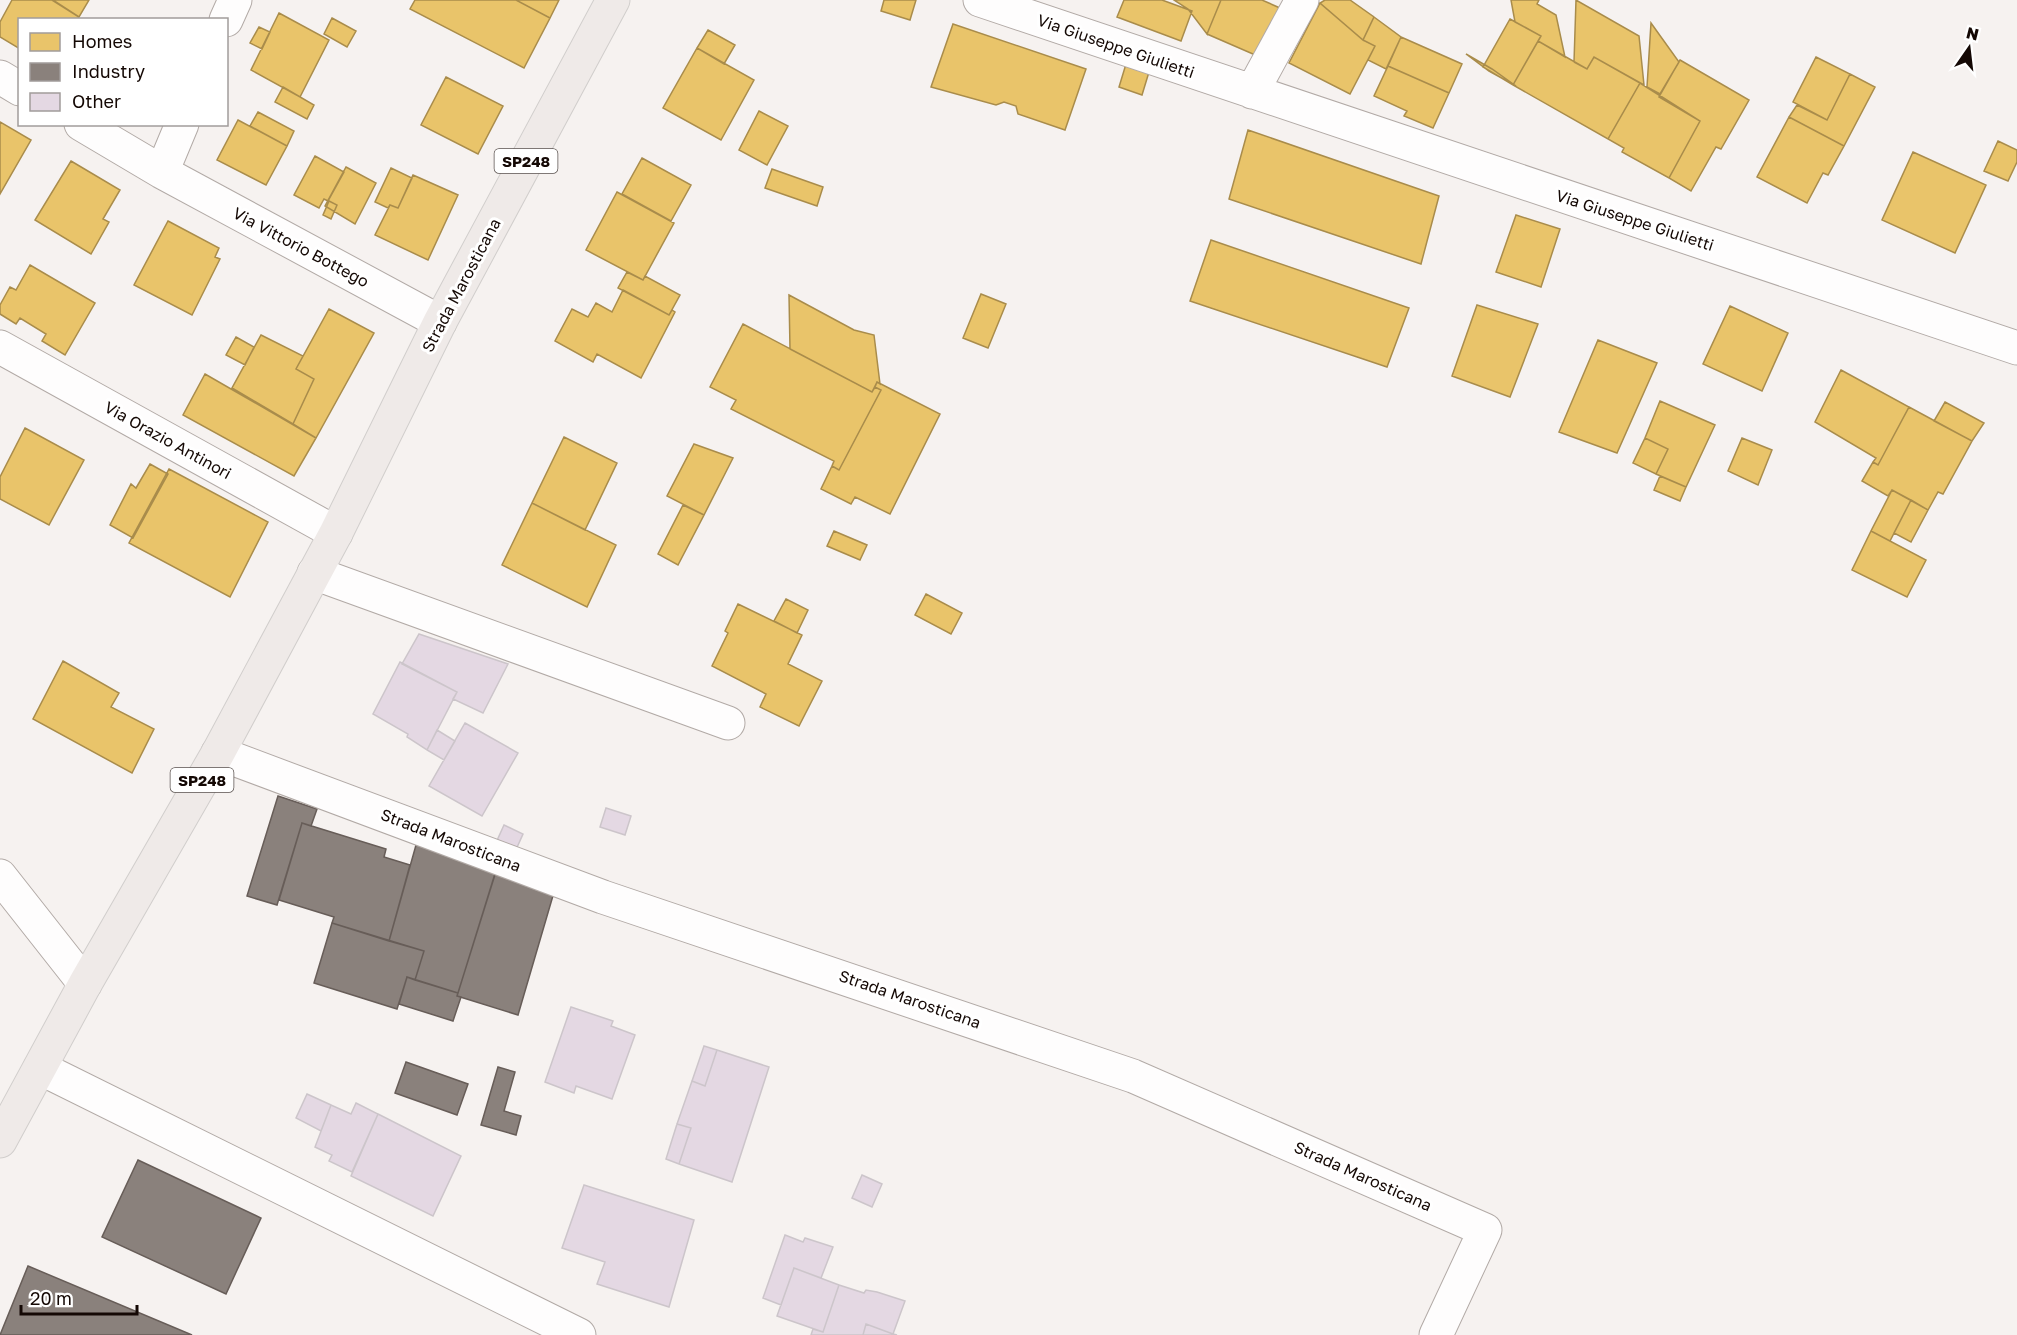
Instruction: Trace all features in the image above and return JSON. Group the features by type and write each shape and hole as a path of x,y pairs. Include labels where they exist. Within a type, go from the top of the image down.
{"main road":[{"name":"Strada Marosticana","path":"0,1141 85,984 218,753 336,533 440,322 613,0"}],"street":[{"path":"227,18 235,0"},
{"name":"Via Giuseppe Giulietti","path":"980,0 2017,348"},
{"path":"1252,92 1302,0"},
{"path":"0,77 18,88"},
{"name":"Via Vittorio Bottego","path":"84,126 162,172 440,322"},
{"path":"162,172 181,126"},
{"name":"Via Orazio Antinori","path":"0,347 336,533"},
{"path":"314,573 728,723"},
{"name":"Strada Marosticana","path":"218,753 603,897 1133,1076 1485,1230 1436,1335"},
{"path":"0,876 85,984"},
{"path":"40,1068 579,1335"}],"building: Homes":[{"path":"12,0 52,0 79,17 18,18 18,48 0,37 0,22"},
{"path":"53,0 89,0 79,17"},
{"path":"415,0 516,0 550,18 524,68 410,9"},
{"path":"516,0 559,0 550,18"},
{"path":"884,0 916,0 910,20 881,11"},
{"path":"1124,0 1162,0 1192,11 1181,41 1117,17"},
{"path":"1174,0 1221,0 1207,34 1188,9"},
{"path":"1221,0 1262,0 1289,12 1269,61 1207,34"},
{"path":"1325,0 1350,0 1374,17 1363,40 1320,3"},
{"path":"1511,0 1539,0 1537,4 1556,15 1565,57 1538,41 1541,36 1515,22"},
{"path":"1576,0 1639,36 1644,85 1594,57 1587,69 1574,62"},
{"path":"1320,3 1363,40 1375,46 1350,94 1289,63"},
{"path":"279,13 329,40 300,97 251,70"},
{"path":"1374,17 1401,37 1386,69 1368,60 1375,46 1363,40"},
{"path":"332,18 356,31 347,47 324,34"},
{"path":"1510,19 1541,36 1513,85 1483,67"},
{"path":"1651,23 1679,62 1660,94 1647,87"},
{"path":"953,24 1086,69 1065,130 1018,114 1016,106 1004,102 996,105 931,87"},
{"path":"259,27 270,32 262,49 250,43"},
{"path":"708,30 735,45 724,64 697,48"},
{"path":"1401,37 1462,64 1449,93 1388,66"},
{"path":"1538,41 1587,69 1594,57 1640,83 1608,139 1513,85"},
{"path":"697,48 754,80 721,140 663,108"},
{"path":"1466,54 1492,69 1516,86 1489,71"},
{"path":"1816,57 1850,74 1827,120 1793,102"},
{"path":"1680,60 1749,100 1721,149 1716,147 1691,191 1669,178 1700,121 1659,97"},
{"path":"1126,64 1149,72 1142,95 1119,87"},
{"path":"1388,66 1449,93 1433,128 1404,116 1407,111 1374,96"},
{"path":"1850,74 1875,87 1844,146 1789,117 1797,105 1827,120"},
{"path":"446,77 503,106 478,154 421,125"},
{"path":"1640,83 1700,121 1669,178 1622,152 1624,148 1608,139"},
{"path":"283,87 314,105 307,119 275,102"},
{"path":"759,111 788,126 767,165 739,150"},
{"path":"258,112 294,131 287,146 250,126"},
{"path":"1789,117 1844,146 1828,175 1823,173 1807,203 1757,177"},
{"path":"238,120 287,146 266,185 217,160"},
{"path":"0,122 31,140 0,194"},
{"path":"1248,130 1439,196 1421,264 1229,199"},
{"path":"1998,141 2017,150 2017,162 2008,181 1984,171"},
{"path":"1913,152 1986,185 1955,253 1882,220"},
{"path":"315,156 344,172 328,201 324,199 319,208 294,195"},
{"path":"642,158 691,185 671,221 622,194"},
{"path":"71,161 120,190 103,219 109,222 91,254 35,220"},
{"path":"346,167 376,183 355,224 325,206"},
{"path":"391,168 412,178 398,208 390,205 388,208 375,202"},
{"path":"772,169 823,187 817,206 765,188"},
{"path":"413,175 458,195 428,260 375,235 390,205 398,208"},
{"path":"617,192 674,223 643,280 586,250"},
{"path":"329,201 337,205 331,219 323,215"},
{"path":"1516,215 1560,229 1541,287 1496,272"},
{"path":"168,221 219,248 215,257 220,259 192,315 134,285"},
{"path":"1211,240 1409,308 1387,367 1190,301"},
{"path":"30,265 95,303 65,355 42,341 46,334 20,318 16,324 0,314 0,305 10,287 16,290"},
{"path":"627,272 643,280 645,276 680,295 669,315 618,288"},
{"path":"623,290 669,315 672,310 675,312 641,378 597,354 593,362 555,341 572,309 588,317 596,303 612,312"},
{"path":"981,294 1006,304 988,348 963,338"},
{"path":"789,295 854,330 874,335 880,384 877,382 872,392 790,349"},
{"path":"1477,305 1538,324 1510,397 1452,376"},
{"path":"1730,306 1788,333 1762,391 1703,364"},
{"path":"329,309 374,333 316,438 293,424 314,379 296,369"},
{"path":"743,324 872,392 875,387 881,390 839,470 832,466 834,461 731,409 736,400 710,387"},
{"path":"261,335 303,356 296,369 314,379 293,424 232,388"},
{"path":"236,337 254,347 245,365 226,355"},
{"path":"1598,340 1657,363 1617,453 1559,432"},
{"path":"1841,370 1909,407 1878,465 1873,462 1876,458 1815,422"},
{"path":"205,374 316,438 294,476 183,415"},
{"path":"877,382 940,414 890,514 855,497 851,504 821,489 832,466 839,470 881,390 875,387"},
{"path":"1660,401 1715,425 1686,487 1656,474 1668,449 1645,438"},
{"path":"1945,402 1984,423 1972,441 1934,421"},
{"path":"1909,407 1972,441 1943,494 1938,492 1928,510 1892,490 1888,496 1862,481 1873,462 1878,465"},
{"path":"25,428 84,460 49,525 0,499 0,477"},
{"path":"564,437 617,463 585,530 532,503"},
{"path":"1645,438 1668,449 1656,474 1633,463"},
{"path":"1742,438 1772,450 1758,485 1728,471"},
{"path":"694,444 733,458 704,515 667,496"},
{"path":"150,464 168,474 133,538 110,525 131,484 136,488"},
{"path":"169,469 268,522 230,597 129,543"},
{"path":"1660,476 1686,487 1680,501 1654,490"},
{"path":"1892,490 1911,500 1890,541 1871,531"},
{"path":"1911,500 1928,510 1911,542 1894,533"},
{"path":"532,503 616,545 587,607 502,565"},
{"path":"683,505 704,515 678,565 658,554"},
{"path":"834,531 867,545 860,560 827,546"},
{"path":"1871,531 1926,560 1907,597 1852,570"},
{"path":"926,594 962,613 951,634 915,615"},
{"path":"786,599 808,610 797,633 774,621"},
{"path":"738,604 802,635 788,664 822,681 799,726 760,707 766,694 712,666 728,633 725,631"},
{"path":"63,661 119,693 111,707 154,729 132,773 33,719"}],"building: Industry":[{"path":"278,796 317,809 311,826 302,823 277,905 247,896"},
{"path":"302,823 386,849 384,857 410,865 389,941 332,923 334,917 279,900"},
{"path":"418,838 498,864 458,993 415,980 424,951 389,941"},
{"path":"498,865 557,882 518,1015 457,996"},
{"path":"332,923 424,951 415,980 407,977 397,1009 314,983"},
{"path":"407,977 458,993 457,996 461,997 453,1021 399,1004"},
{"path":"406,1062 468,1084 457,1115 395,1093"},
{"path":"498,1067 515,1072 504,1111 521,1116 516,1135 481,1125"},
{"path":"138,1160 261,1218 226,1294 102,1237"},
{"path":"28,1266 192,1335 0,1335"}],"building: Other":[{"path":"419,634 508,664 483,713 453,699 457,692 402,664"},
{"path":"400,662 457,692 427,750 407,737 408,734 373,714"},
{"path":"465,723 518,753 482,816 429,786"},
{"path":"437,730 455,741 444,760 427,750"},
{"path":"606,808 631,816 625,835 600,827"},
{"path":"504,825 523,834 514,854 495,845"},
{"path":"571,1007 613,1021 611,1026 635,1035 612,1099 576,1086 574,1093 545,1082"},
{"path":"704,1046 717,1050 705,1086 692,1081"},
{"path":"717,1050 769,1067 732,1182 679,1164 691,1128 677,1124 692,1081 705,1086"},
{"path":"307,1094 331,1105 321,1131 296,1118"},
{"path":"356,1103 378,1114 352,1172 329,1161 332,1155 315,1147 331,1105 351,1114"},
{"path":"378,1114 461,1156 433,1216 351,1176"},
{"path":"677,1124 691,1128 679,1164 666,1159"},
{"path":"862,1175 882,1184 872,1207 852,1198"},
{"path":"584,1185 694,1220 669,1307 597,1284 605,1262 562,1248"},
{"path":"785,1235 803,1242 805,1238 833,1247 821,1278 794,1268 781,1305 763,1298"},
{"path":"794,1268 839,1285 823,1332 777,1316"},
{"path":"839,1285 864,1293 866,1290 877,1292 905,1301 893,1334 866,1324 863,1335 811,1335 813,1329 823,1332"},
{"path":"866,1324 893,1334 897,1335 863,1335"}]}
